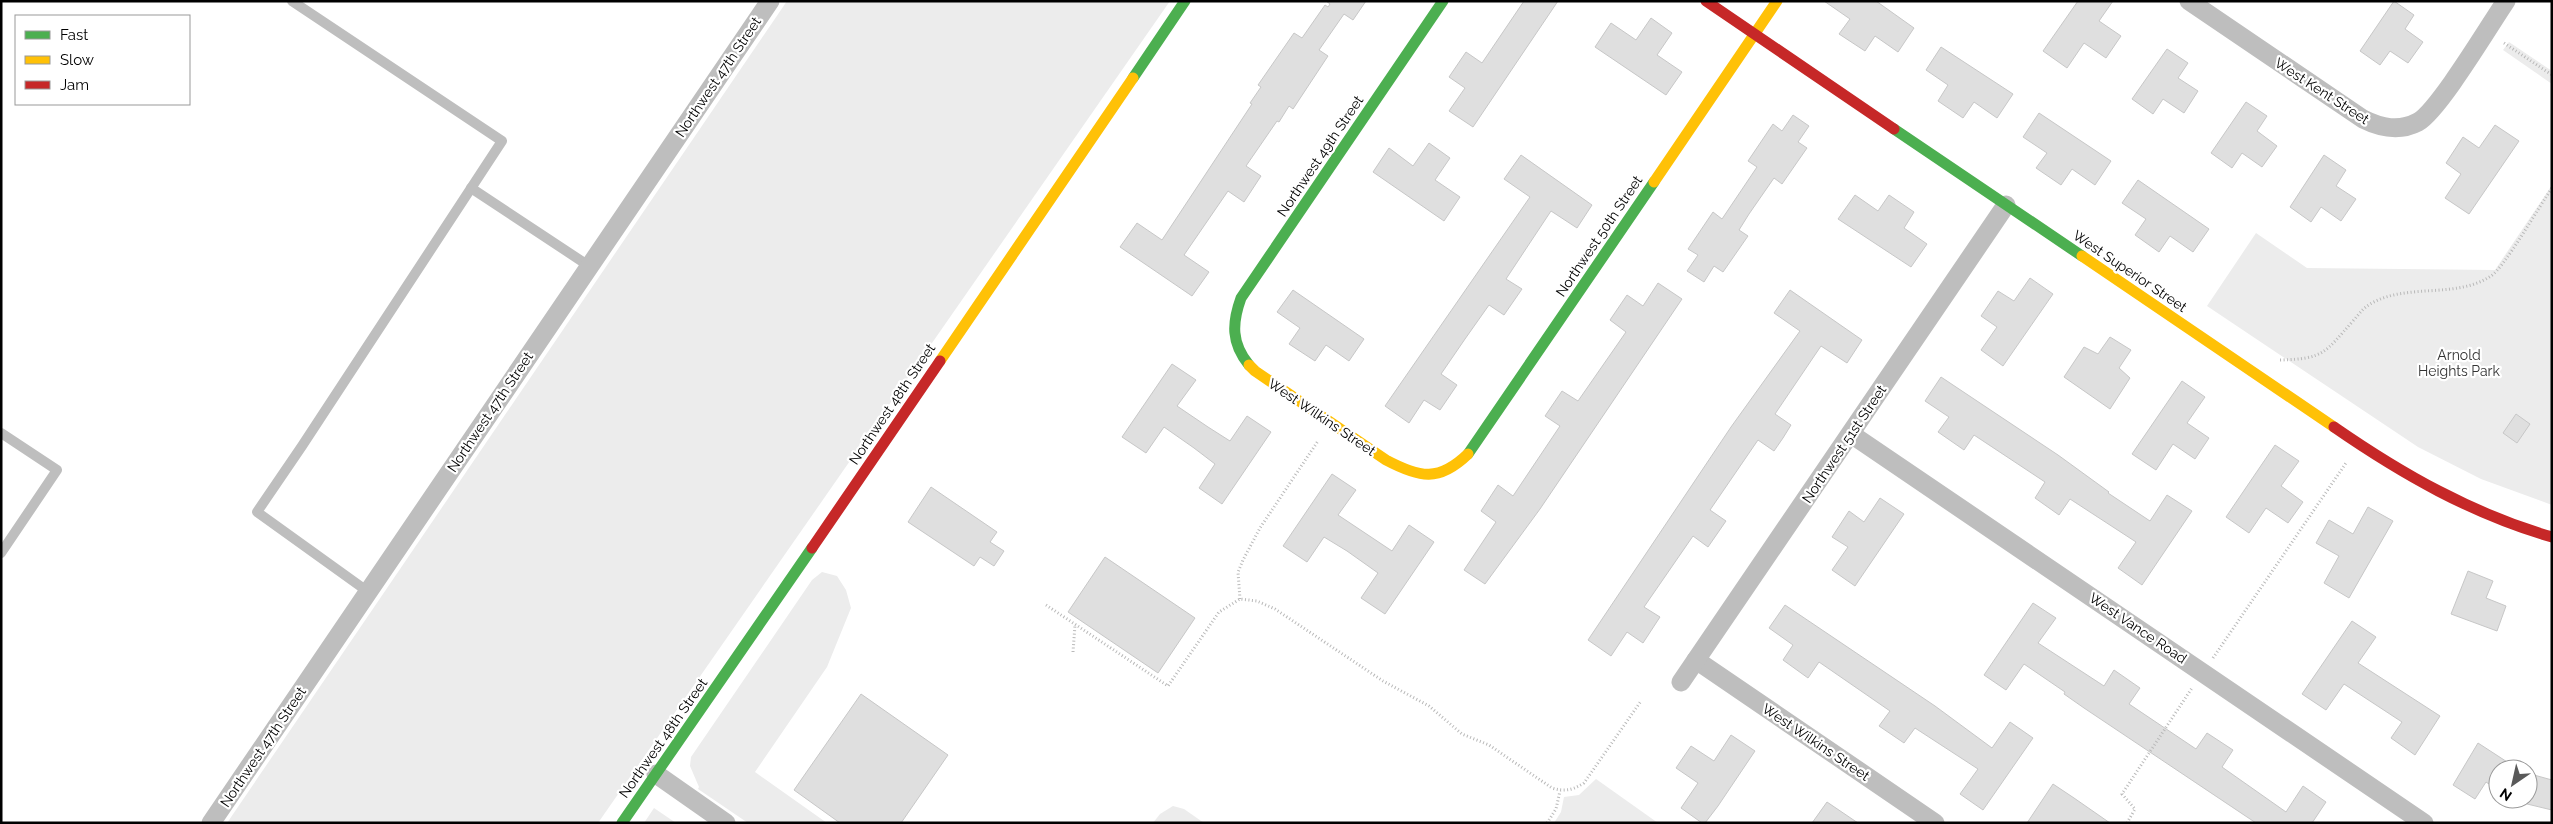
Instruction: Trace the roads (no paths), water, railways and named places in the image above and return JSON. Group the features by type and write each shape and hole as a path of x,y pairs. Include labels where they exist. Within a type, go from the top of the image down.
{"street":[{"name":"Northwest 47th Street","path":"212,823 367,591 770,1"},
{"name":"Northwest 48th Street","path":"622,823 1185,1"},
{"name":"Northwest 49th Street","path":"1232,332 1233,318 1241,298 1443,1"},
{"name":"West Superior Street","path":"1706,1 2358,444 2435,492 2485,514 2552,536"},
{"name":"Northwest 50th Street","path":"1434,476 1450,470 1469,454 1777,1"},
{"name":"West Kent Street","path":"2189,1 2363,120 2377,126 2389,128 2404,127 2425,117 2435,106 2506,1"},
{"name":"Northwest 51st Street","path":"1681,682 2006,205"},
{"name":"West Wilkins Street","path":"1232,332 1240,355 1255,371 1386,460 1409,472 1434,476"},
{"name":"West Vance Road","path":"1851,434 2424,823"},
{"name":"West Wilkins Street","path":"1696,660 1936,823"},
{"path":"656,774 726,823"}],"lane":[{"path":"292,1 502,141 257,512 367,591"},
{"path":"471,188 589,266"},
{"path":"1,433 57,470 1,553"}],"park label":[{"name":"Arnold Heights Park","path":"2459,364"}]}
